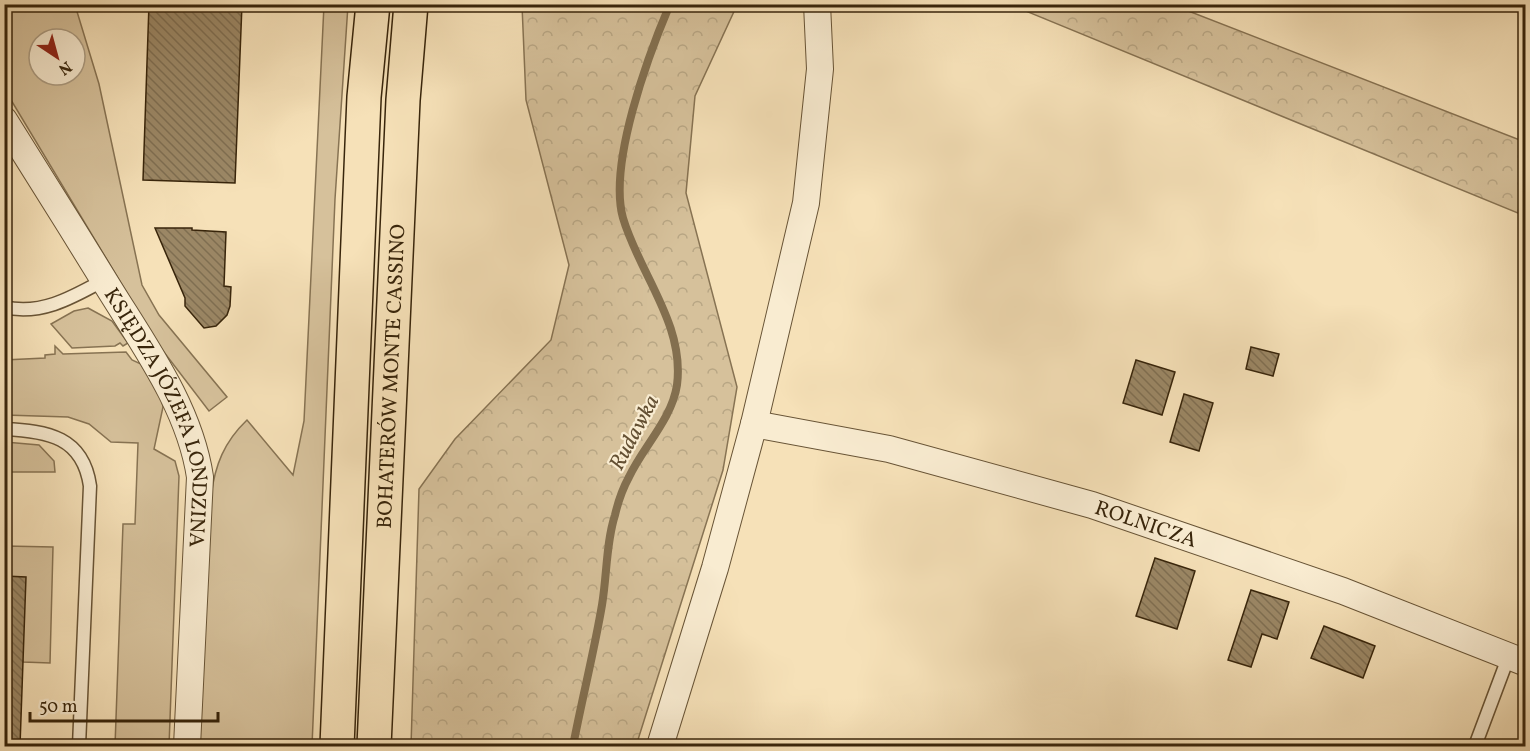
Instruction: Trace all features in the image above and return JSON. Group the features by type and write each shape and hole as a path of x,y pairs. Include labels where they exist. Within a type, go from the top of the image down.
{"highway":[{"name":"BOHATERÓW MONTE CASSINO","path":"336,747 364,97 373,4"},
{"name":"BOHATERÓW MONTE CASSINO","path":"374,747 403,100 411,4"}],"street":[{"path":"660,747 715,568 754,424 806,202 820,69 817,4"},
{"name":"KSIĘDZA JÓZEFA LONDZINA","path":"4,120 151,357 186,423 196,448 200,477 187,747"},
{"name":"ROLNICZA","path":"754,424 889,449 1092,505 1343,591 1517,661"}],"lane":[{"path":"4,307 24,310 45,307 74,296 104,280"},
{"path":"4,429 46,433 63,440 78,452 87,467 90,486 79,747"},
{"path":"1474,747 1517,661"}],"green space":[{"path":"4,5 75,5 82,27 27,27 27,87 87,87 87,44 99,84 142,285 159,315 227,397 209,411 157,343 5,90"},
{"path":"324,5 348,5 335,199 312,746 198,746 211,496 218,464 232,437 247,420 293,475 304,421"},
{"path":"522,5 737,5 695,96 686,193 737,387 723,470 636,746 411,746 419,489 455,439 551,340 569,265 526,100"},
{"path":"1011,5 1173,5 1525,142 1525,216"},
{"path":"88,308 112,321 128,343 123,346 120,343 115,346 72,348 51,324 74,311"},
{"path":"55,346 63,354 126,352 132,360 141,364 161,396 163,407 154,449 175,461 179,476 169,746 115,746 123,524 135,524 138,443 111,442 89,424 68,417 5,415 4,360 45,358 45,355 55,354"},
{"path":"5,442 39,445 54,461 55,472 5,472"},
{"path":"5,546 53,547 50,663 23,662 5,576"}],"building":[{"path":"149,4 242,4 235,183 143,180"},
{"path":"155,228 192,228 192,230 226,232 224,286 231,287 230,306 227,315 216,326 204,328 185,306 185,298"},
{"path":"1251,347 1279,354 1273,376 1246,369"},
{"path":"1136,360 1175,372 1162,415 1123,403"},
{"path":"1184,394 1213,403 1199,451 1170,442"},
{"path":"1155,558 1195,571 1177,629 1136,616"},
{"path":"4,576 26,577 20,746 4,746"},
{"path":"1251,590 1289,602 1277,639 1262,634 1251,667 1228,660"},
{"path":"1324,626 1375,646 1363,678 1311,658"}],"waterway":[{"name":"Rudawka","path":"573,746 599,623 610,537 618,505 635,466 669,410 677,385 678,363 668,320 630,238 623,218 620,195 625,140 651,52 670,4"}]}
